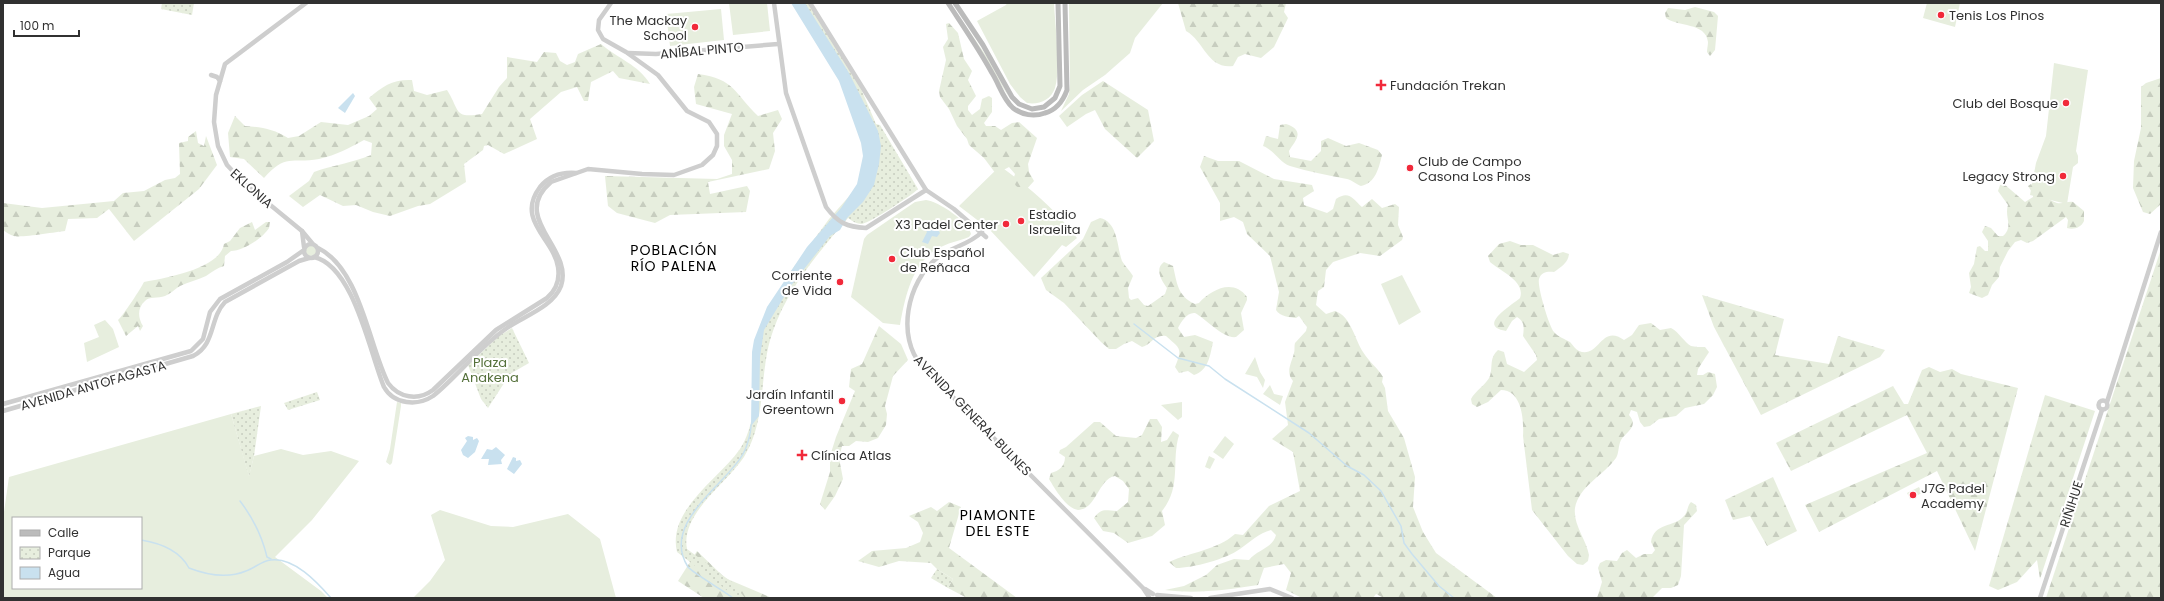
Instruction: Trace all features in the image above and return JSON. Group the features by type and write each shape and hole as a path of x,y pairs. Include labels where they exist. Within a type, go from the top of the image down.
{"main road":[{"path":"948,3 992,73 1008,103 1018,111 1033,115 1047,112 1056,107 1063,100 1067,90 1065,3"},
{"path":"955,3 983,45 1012,97 1022,106 1035,109 1050,104 1060,90 1058,3"}],"street":[{"name":"EKLONIA","path":"306,3 225,64 214,104 214,122 218,146 224,160 246,185 302,231 312,243"},
{"path":"304,249 312,243 331,256 337,264 361,312 380,376 388,393 396,399 410,403 422,402 431,398 494,338 550,302 558,292 562,280 562,266 540,223 538,204 542,192 551,182 593,169 642,174 674,175 702,165 708,161 716,150 718,137 712,124 686,111 658,75 626,52 608,44 599,33 598,23 600,16 611,3"},
{"path":"774,3 778,44 788,99 826,207 831,214 843,225 866,228 926,190"},
{"path":"810,3 926,190 982,232 986,237 972,242"},
{"name":"ANÍBAL PINTO","path":"626,52 656,54 778,44"},
{"path":"211,75 217,76 220,81"},
{"path":"972,242 976,233 976,228"},
{"path":"302,231 306,256 326,261 336,270 361,312"},
{"name":"AVENIDA GENERAL BULNES","path":"982,232 972,242 952,249 938,257 929,266 919,280 910,306 907,323 908,340 915,358 1143,588 1153,596 1191,598"},
{"name":"RIÑIHUE","path":"2040,598 2102,410 2099,406 2099,402 2103,400 2106,402 2161,232"},
{"path":"312,258 317,254 318,248"},
{"name":"AVENIDA ANTOFAGASTA","path":"3,404 191,351 201,342 206,332 210,312 220,299 287,262 304,249"},
{"name":"AVENIDA ANTOFAGASTA","path":"3,411 196,355 206,346 212,335 217,313 225,302 299,261 312,258"},
{"path":"1210,598 1270,589 1292,598"}],"green space":[{"path":"162,3 194,3 192,15 161,9"},
{"path":"729,3 767,3 770,31 733,35"},
{"path":"793,3 809,3 859,84 876,124 880,125 918,189 874,219 867,222 862,224 848,218 826,244 795,286 779,315 768,347 760,411 752,442 744,457 697,511 687,536 687,549 733,583 745,598 737,598 677,552 676,537 680,522 687,509 697,496 740,449 748,431 753,412 760,330 791,271 829,219 860,184 867,154 843,80"},
{"path":"950,3 987,57 1010,99"},
{"path":"1007,3 1054,3 1058,58 1057,79 1051,96 1044,101 1027,103 1020,97 1010,84 977,21 1006,5"},
{"path":"1069,3 1163,3 1135,38 1130,53 1105,75 1083,90 1061,111 1069,94 1070,84"},
{"path":"1178,3 1286,3 1284,12 1288,18 1274,47 1261,58 1245,54 1238,57 1233,66 1224,66 1212,59 1198,42 1186,31"},
{"name":"Tenis Los Pinos","path":"1927,3 1960,3 1955,27 1923,18"},
{"path":"1695,7 1714,12 1718,16 1715,50 1710,56 1707,52 1708,42 1702,31 1666,18 1665,13 1668,8 1685,10"},
{"name":"The Mackay School","path":"721,9 724,40 670,46 666,14"},
{"path":"949,23 958,33 964,59 972,71 968,80 976,96 968,106 968,110 972,115 980,109 982,99 989,96 992,98 992,112 984,123 986,126 995,126 1001,130 1012,123 1019,122 1037,138 1028,164 1029,172 1034,181 1025,191 1016,186 1013,180 1015,174 1009,167 996,174 984,158 969,145 967,139 957,126 949,109 940,97 939,91 946,60 943,47 948,39 946,24"},
{"path":"601,44 634,67 650,84 619,78 613,71 591,82 588,101 584,101 577,87 561,92 530,119 537,139 504,154 488,145 484,146 483,150 464,164 466,182 430,204 418,206 390,216 373,212 356,205 343,206 320,195 303,207 289,196 309,181 314,172 371,155 372,143 364,140 343,151 319,159 284,162 278,165 264,178 244,159 230,157 228,133 235,116 245,126 268,129 278,132 288,138 299,136 321,122 348,125 369,116 377,109 369,98 389,84 405,80 412,80 414,91 427,95 447,90 456,108 462,114 482,114 499,87 507,78 507,57 537,62 544,52 556,53 560,61 567,65 575,62 578,54"},
{"name":"Club del Bosque","path":"2054,63 2088,70 2076,151 2078,163 2073,167 2067,204 2030,195 2036,163 2046,136"},
{"path":"698,74 720,79 727,83 758,116 778,110 782,119 773,133 775,151 769,169 708,182 710,194 747,186 750,191 746,212 670,215 655,223 617,213 608,206 605,176 717,179 732,174 732,160 724,146 724,135 732,114 696,104 694,87"},
{"path":"2161,78 2161,204 2150,214 2143,212 2133,188 2134,161 2141,128 2141,87 2146,83"},
{"path":"1103,81 1148,110 1154,141 1137,158 1105,129 1095,110 1086,114 1067,127 1059,116 1082,95"},
{"path":"1286,124 1296,130 1297,133 1296,140 1289,151 1290,157 1311,161 1321,151 1321,141 1328,138 1346,146 1359,143 1378,150 1382,155 1376,174 1370,182 1361,186 1349,180 1304,170 1286,164 1263,146 1266,136 1278,139 1280,125"},
{"path":"196,131 198,143 204,146 206,136 217,165 199,189 134,241 109,209 97,218 68,219 65,231 31,236 14,236 3,230 3,203 42,208 114,201 123,193 144,191 165,180 175,178 180,174 179,143 188,141 188,137"},
{"path":"1204,156 1218,161 1239,161 1274,179 1312,185 1314,191 1303,198 1304,205 1327,213 1333,209 1336,199 1344,195 1348,195 1362,207 1372,199 1382,208 1395,204 1399,207 1398,225 1403,237 1402,240 1380,256 1360,253 1333,262 1326,270 1324,287 1318,291 1316,305 1326,314 1335,311 1345,318 1363,352 1383,377 1382,382 1385,388 1388,411 1404,438 1415,477 1413,507 1423,532 1436,553 1497,598 1384,598 1376,594 1373,598 1302,598 1286,590 1291,573 1284,564 1264,568 1258,585 1223,590 1165,590 1184,586 1206,575 1217,565 1234,559 1249,560 1272,543 1276,535 1271,530 1259,535 1234,553 1209,562 1183,568 1176,568 1169,562 1220,544 1235,534 1243,535 1269,506 1300,491 1293,452 1272,439 1288,425 1285,402 1293,381 1289,371 1295,343 1306,331 1307,327 1299,316 1296,318 1285,316 1276,310 1279,292 1270,256 1247,234 1243,222 1234,217 1220,221 1220,203 1200,167"},
{"name":"Estadio Israelita","path":"1000,166 1041,199 1060,217 1077,238 1066,247 1062,245 1034,277 989,229 959,206"},
{"path":"2004,184 2025,202 2033,197 2033,194 2028,186 2031,184 2053,202 2073,202 2084,211 2084,221 2079,227 2069,229 2067,228 2068,220 2066,217 2033,241 2027,243 2021,240 2015,242 2008,251 2000,267 1999,277 1992,285 1988,295 1982,298 1969,293 1971,287 1969,273 1974,264 1977,247 1980,246 1985,251 1988,251 1988,241 1982,232 1985,226 1991,228 1998,236 2003,236 2008,229 2008,205 1998,191 2000,185"},
{"name":"Club Español de Reñaca","path":"926,200 938,204 959,218 969,229 971,234 969,237 941,247 928,255 921,263 911,282 904,303 900,325 883,323 851,297 864,239 867,235 915,202"},
{"path":"1100,218 1106,220 1114,230 1122,261 1133,276 1128,288 1129,298 1131,300 1138,298 1144,305 1148,306 1165,294 1167,288 1161,279 1159,271 1164,262 1173,266 1181,293 1189,301 1195,304 1199,303 1216,290 1229,287 1241,291 1247,297 1241,313 1244,330 1236,337 1231,337 1220,332 1195,313 1189,314 1181,323 1178,328 1184,337 1195,335 1213,342 1208,362 1199,373 1194,375 1188,371 1179,373 1175,367 1179,356 1179,349 1166,336 1158,337 1142,347 1132,341 1116,349 1109,349 1064,303 1046,290 1041,278 1083,239 1091,222"},
{"path":"252,222 255,230 266,222 270,222 269,228 262,236 252,243 241,249 231,251 225,256 224,266 206,276 180,286 165,296 147,299 142,304 139,313 143,326 140,331 138,326 126,336 118,320 128,308 144,282 190,271 213,260 220,253 224,244 230,241 240,228"},
{"path":"1510,241 1521,245 1533,245 1553,255 1563,252 1569,254 1566,262 1554,272 1543,273 1539,279 1539,283 1544,306 1554,332 1570,342 1579,351 1586,352 1591,350 1605,338 1610,336 1616,336 1624,340 1632,335 1639,325 1651,323 1660,330 1671,328 1691,346 1705,347 1709,352 1698,369 1697,375 1703,375 1708,372 1715,374 1717,387 1713,395 1704,404 1685,408 1676,416 1659,419 1650,426 1644,427 1640,422 1637,412 1631,410 1629,415 1633,423 1631,429 1621,440 1616,458 1581,493 1577,500 1575,508 1576,520 1589,555 1588,561 1583,565 1577,564 1568,556 1532,510 1523,436 1522,414 1517,400 1508,391 1501,390 1488,402 1477,407 1472,404 1471,399 1490,376 1492,359 1498,350 1504,352 1507,364 1524,372 1537,360 1536,355 1523,336 1524,330 1520,319 1517,317 1512,321 1506,331 1497,328 1494,325 1495,320 1499,315 1520,298 1521,292 1516,282 1490,262 1488,256 1499,244"},
{"path":"309,244 313,244 317,250 313,256 309,256 305,252 305,248"},
{"path":"2161,249 2161,598 2046,598"},
{"path":"1402,275 1421,312 1399,325 1381,284"},
{"path":"1702,295 1784,319 1775,355 1829,364 1838,336 1885,350 1880,357 1761,415 1714,327"},
{"path":"105,320 113,329 119,347 87,362 84,343 99,337 94,325"},
{"path":"879,326 901,344 908,360 893,376 885,406 887,414 886,425 878,438 868,442 856,441 849,446 842,446 839,458 843,479 835,496 825,510 820,504 830,472 830,456 836,437 855,391 849,387 851,369 862,364"},
{"name":"Plaza Anakena","path":"512,328 529,363 510,374 488,408 481,399 468,365 499,336"},
{"path":"1255,357 1260,372 1265,380 1263,388 1257,377 1245,374"},
{"path":"1929,367 1940,372 1952,369 1961,374 2018,388 1975,551 1937,471 1819,532 1805,505 1927,453 1907,415 1791,471 1776,443 1893,386 1904,404 1908,404 1922,370"},
{"path":"1270,385 1274,394 1283,396 1280,405 1263,394"},
{"path":"317,392 320,400 288,410 284,403"},
{"path":"2045,395 2095,411 2040,579 2037,560 2017,582 1998,590 1989,586"},
{"path":"397,402 401,403 401,406 392,463 390,465 386,462 390,449"},
{"path":"1182,402 1182,417 1178,420 1161,405"},
{"path":"261,406 254,456 249,477 231,414"},
{"path":"231,414 249,476 254,456 281,449 303,455 331,451 359,461 312,520 275,557 321,591 328,598 3,598 3,519 9,477"},
{"path":"1150,419 1157,419 1162,427 1161,442 1167,440 1173,431 1179,435 1174,483 1168,502 1162,511 1165,525 1152,536 1128,543 1114,533 1103,531 1094,518 1099,512 1102,511 1117,511 1128,502 1129,489 1123,481 1115,476 1109,478 1094,500 1089,505 1078,510 1069,506 1065,502 1049,479 1051,473 1057,471 1064,463 1065,457 1059,453 1060,450 1066,447 1094,422 1100,422 1116,436 1136,438 1142,435"},
{"path":"1225,436 1234,444 1223,459 1213,452"},
{"path":"1209,456 1215,459 1210,469 1205,467"},
{"path":"1773,477 1797,531 1767,546 1750,516 1733,520 1725,500"},
{"path":"1919,487 1922,493 1910,499 1907,493"},
{"path":"949,502 961,507 949,548 1017,598 967,598 948,588 953,579 937,569 931,563 899,561 879,567 858,561 872,551 906,548 920,542 923,533 918,522 909,516 931,507 937,511"},
{"path":"1691,502 1696,505 1697,511 1684,525 1681,576 1678,585 1671,588 1662,588 1652,598 1597,598 1602,582 1598,568 1600,563 1606,560 1617,561 1622,553 1627,550 1636,558 1644,554 1652,554 1655,550 1651,542 1656,531 1680,520"},
{"path":"440,510 491,526 513,527 568,514 600,539 616,598 413,598 430,581 445,560 431,515"},
{"path":"697,551 725,578 772,598 704,598 678,581"},
{"path":"937,569 953,579 948,588 931,578"}],"water":[{"path":"791,3 805,3 849,73 878,131 881,146 879,164 874,185 863,202 847,218 840,230 830,236 790,287 764,330 760,357 759,416 751,426 752,352 754,340 767,307 807,247 841,208 857,184 863,156 861,143 839,81"},
{"path":"353,93 355,96 345,113 338,108"},
{"path":"926,226 931,229 936,227 940,233 937,237 932,236 928,244 922,242 927,232 924,228"},
{"path":"468,436 473,437 473,440 477,438 479,441 475,452 468,458 463,455 461,450 467,441 465,438"},
{"path":"496,447 505,455 501,460 502,464 488,465 489,459 481,459 487,449 492,450"},
{"path":"513,457 516,458 516,461 520,460 522,464 514,474 507,469"}],"waterway":[{"path":"1134,324 1178,358 1209,366 1225,379 1309,433 1347,466 1364,475 1381,491 1401,526 1404,543 1412,554 1439,586 1454,598"},
{"path":"733,598 688,567 682,551 682,535 689,520 699,506 735,466 743,454 746,448 751,425"},
{"path":"240,501 256,528 267,557 271,559"},
{"path":"142,540 155,543 175,552 189,568 203,573 232,575 249,570 271,560 288,562 312,578 331,598"}],"place":[{"name":"Tenis Los Pinos","path":"1941,15"},
{"name":"The Mackay School","path":"695,27"},
{"name":"Fundación Trekan","path":"1381,85"},
{"name":"Club del Bosque","path":"2066,103"},
{"name":"Club de Campo Casona Los Pinos","path":"1410,168"},
{"name":"Legacy Strong","path":"2063,176"},
{"name":"Estadio Israelita","path":"1021,221"},
{"name":"X3 Padel Center","path":"1006,224"},
{"name":"Club Español de Reñaca","path":"892,259"},
{"name":"Corriente de Vida","path":"840,282"},
{"name":"Jardín Infantil Greentown","path":"842,401"},
{"name":"Clínica Atlas","path":"802,455"},
{"name":"J7G Padel Academy","path":"1913,495"}],"district":[{"name":"POBLACIÓN RÍO PALENA","path":"674,258"},
{"name":"PIAMONTE DEL ESTE","path":"998,524"}]}
